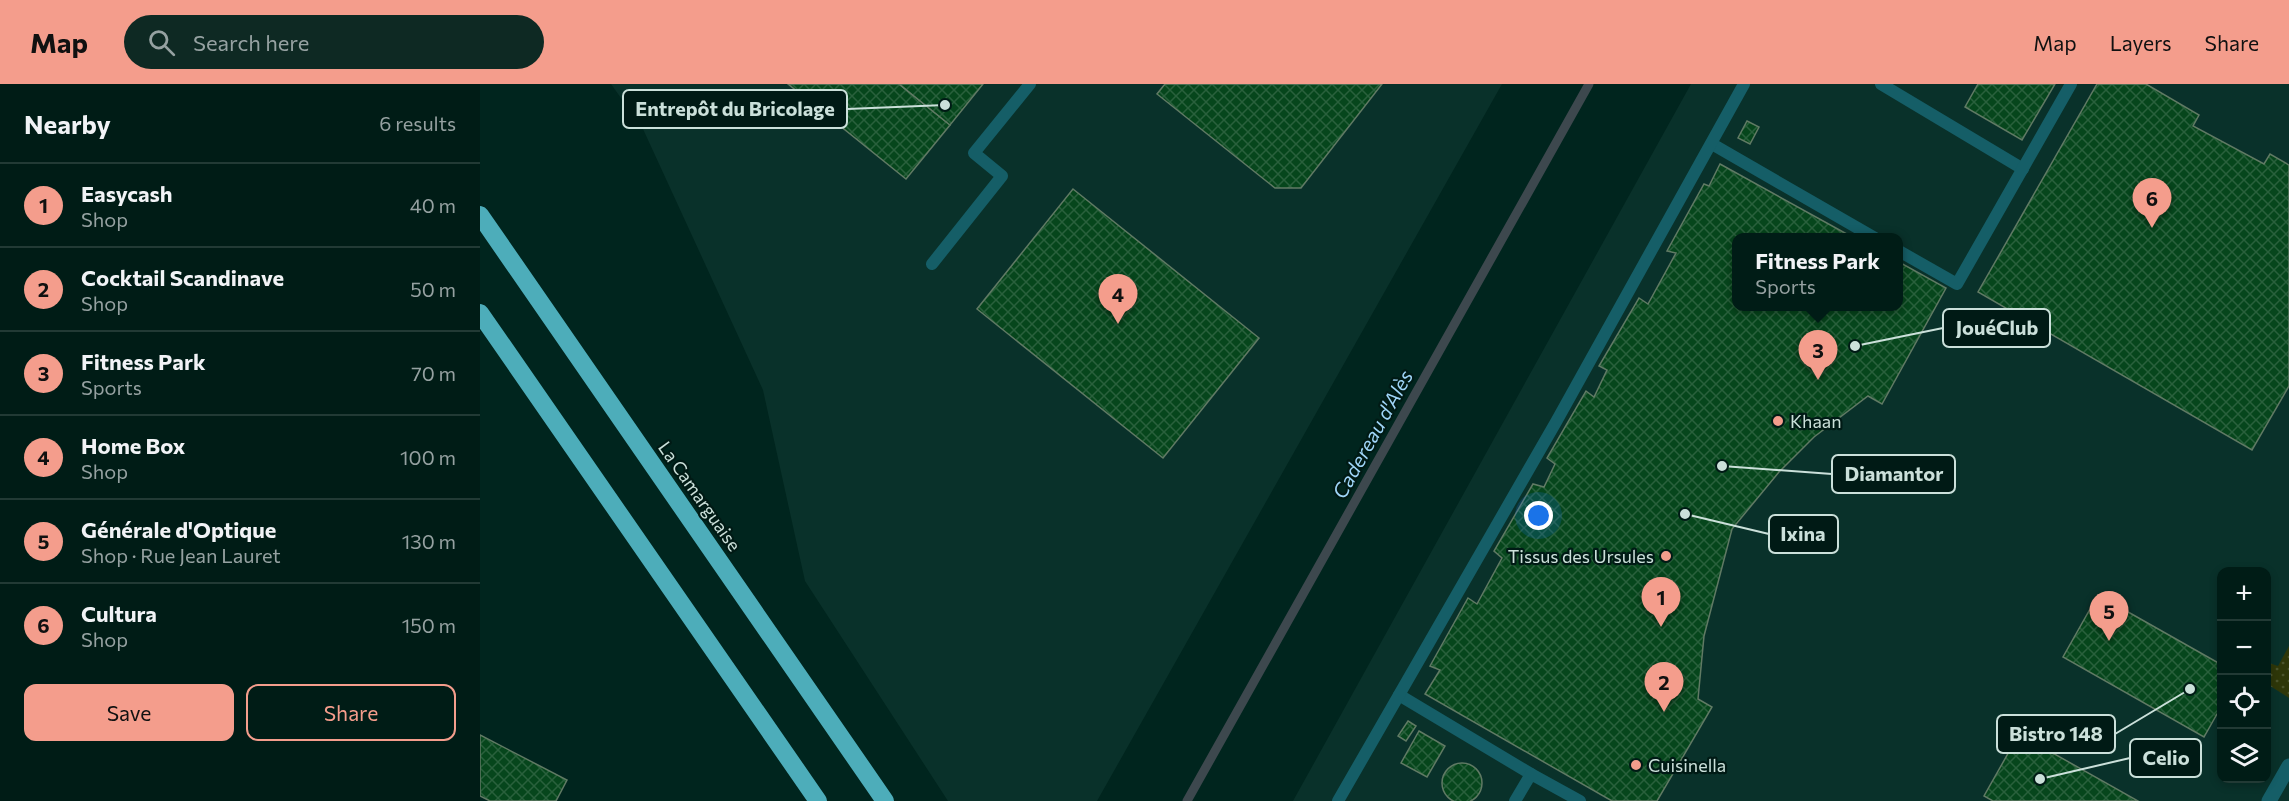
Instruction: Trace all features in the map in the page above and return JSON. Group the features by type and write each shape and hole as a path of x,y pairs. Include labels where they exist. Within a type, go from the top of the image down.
{"highway":[{"name":"La Camarguaise","path":"480,215 885,801"},
{"path":"480,313 818,801"},
{"path":"480,330 626,525"}],"street":[{"path":"2269,801 2289,766"}],"lane":[{"path":"932,264 1002,176 974,153 1030,84"},
{"path":"1338,801 1744,84"},
{"path":"1881,84 2023,169"},
{"path":"1903,253 1957,284 2072,84"},
{"path":"1712,144 1868,233"},
{"path":"1399,695 1580,801"},
{"path":"1515,801 1531,774"}],"shaded area":[{"path":"611,84 1502,84 1097,801 948,801 805,581 763,390 643,129"},
{"path":"1691,84 2289,84 2289,801 1293,801"}],"green space":[{"path":"2289,646 2289,698 2271,687 2271,664 2278,666"}],"building":[{"path":"788,84 899,84 950,125 906,179"},
{"path":"899,84 983,84 950,125"},
{"path":"1165,84 1382,84 1301,188 1275,188 1157,94"},
{"path":"1978,84 2055,84 2022,140 1965,107"},
{"path":"2097,84 2146,84 2199,115 2193,126 2264,164 2270,154 2289,165 2289,386 2252,450 1978,292"},
{"path":"1747,121 1759,127 1750,144 1738,138"},
{"path":"1720,164 1845,233 1732,233 1732,311 1903,311 1903,264 1946,288 1882,404 1868,396 1814,437 1779,472 1732,529 1704,636 1698,699 1712,707 1657,801 1612,801 1425,694 1440,670 1430,666 1468,598 1477,604 1502,558 1494,551 1533,484 1544,487 1555,464 1547,458 1586,391 1594,397 1607,370 1599,366 1639,298 1648,304 1676,253 1667,251 1704,184 1709,186"},
{"path":"1073,189 1259,338 1163,458 977,309"},
{"path":"2098,595 2217,662 2217,714 2204,737 2063,657"},
{"path":"1408,721 1416,726 1406,741 1398,736"},
{"path":"1419,731 1445,746 1427,777 1401,763"},
{"path":"2019,734 2138,801 1993,801 1984,796"},
{"path":"480,735 567,780 556,801 490,801 480,796"},
{"path":"1454,764 1470,764 1481,775 1481,791 1470,802 1454,802 1443,791 1443,775"}],"waterway":[{"name":"Cadereau d'Alès","path":"1187,801 1589,84"}],"place":[{"name":"Entrepôt du Bricolage","path":"945,105"},
{"name":"Cultura","path":"2152,228"},
{"name":"Home Box","path":"1118,324"},
{"name":"JouéClub","path":"1855,346"},
{"name":"Fitness Park","path":"1818,380"},
{"name":"Khaan","path":"1778,421"},
{"name":"Diamantor","path":"1722,466"},
{"name":"Ixina","path":"1685,514"},
{"name":"Tissus des Ursules","path":"1666,556"},
{"name":"Easycash","path":"1661,627"},
{"name":"Générale d'Optique","path":"2109,641"},
{"name":"Bistro 148","path":"2190,689"},
{"name":"Cocktail Scandinave","path":"1664,712"},
{"name":"Cuisinella","path":"1636,765"},
{"name":"Celio","path":"2040,779"}]}
